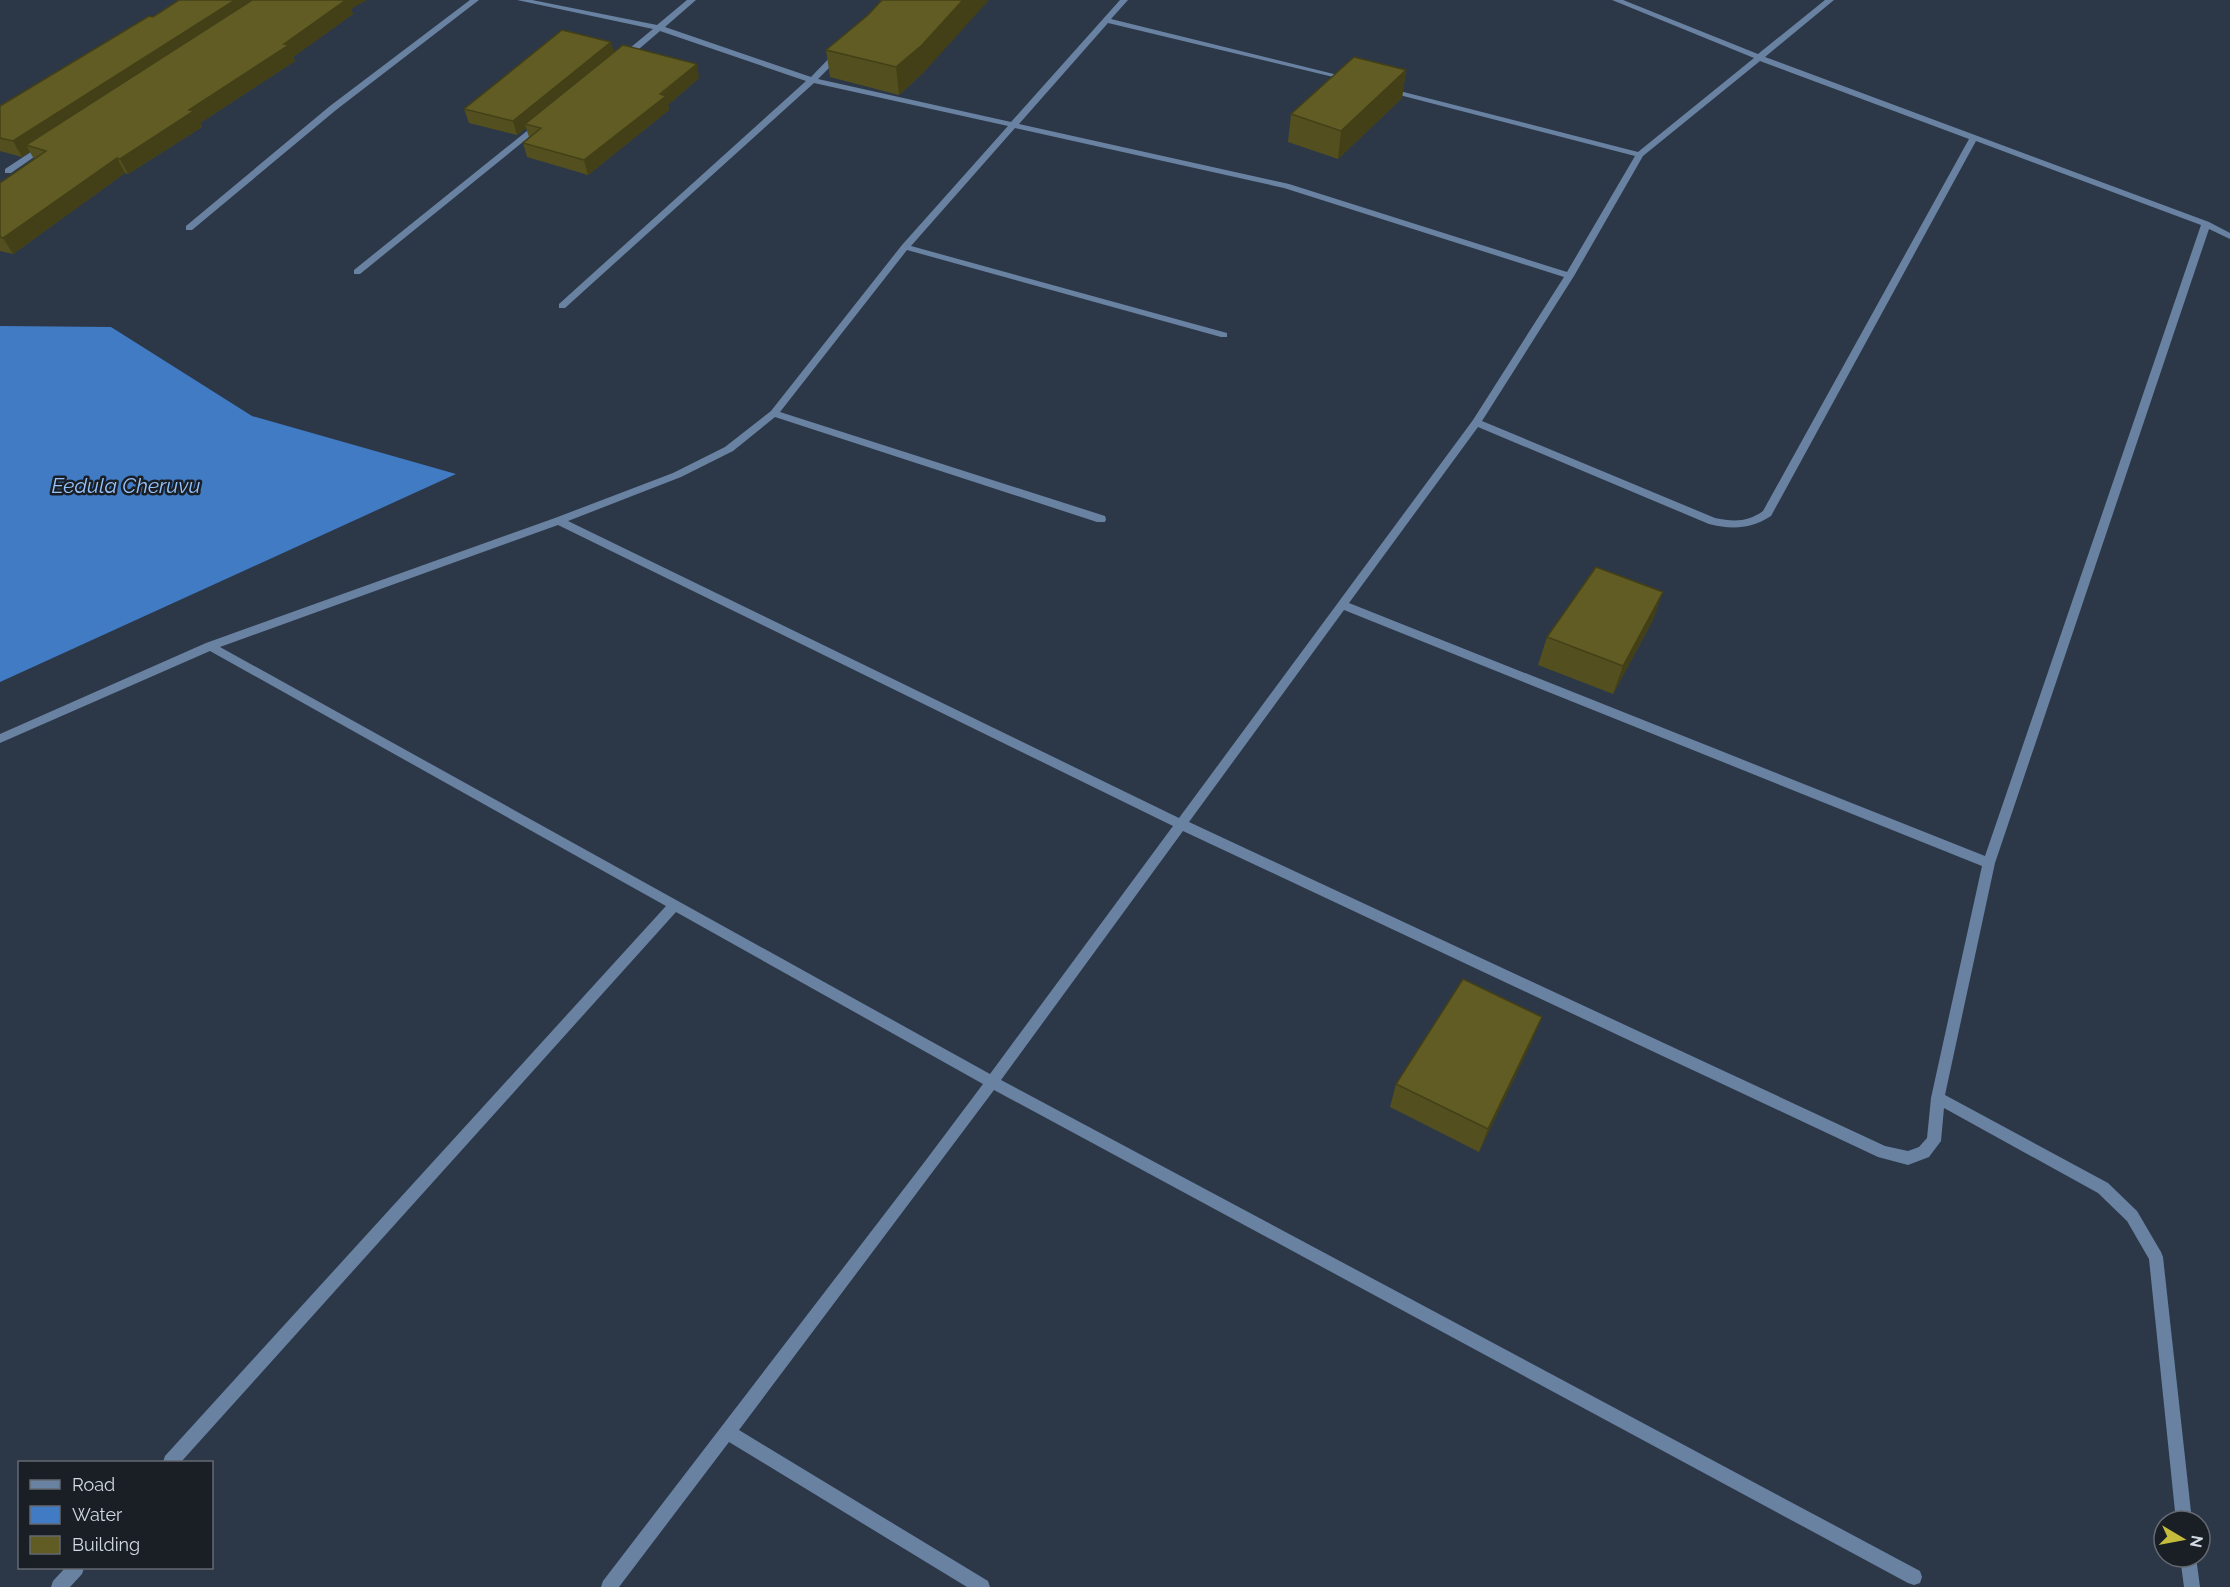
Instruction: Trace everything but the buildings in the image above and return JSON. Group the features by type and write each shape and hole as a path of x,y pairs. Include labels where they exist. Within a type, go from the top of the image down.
{"street":[{"path":"189,228 333,108 475,0"},
{"path":"521,0 660,28 812,80 1286,186 1569,276"},
{"path":"614,65 692,0"},
{"path":"0,740 210,646 559,521 676,475 729,449 774,413 905,247 1124,0"},
{"path":"1616,0 1758,57 2230,236"},
{"path":"609,1587 992,1082 1476,422 1569,276 1640,155 1830,0"},
{"path":"1106,20 1364,83"},
{"path":"562,306 812,80 844,48"},
{"path":"1375,86 1640,155"},
{"path":"357,272 550,117"},
{"path":"1476,422 1713,521 1728,525 1756,521 1767,513 1974,138"},
{"path":"8,171 48,145"},
{"path":"559,521 1181,824 1883,1152 1908,1158 1924,1152 1934,1141 1938,1098 1989,863 2206,225"},
{"path":"905,247 1224,335"},
{"path":"774,413 1101,519"},
{"path":"1342,605 1989,863"},
{"path":"210,646 992,1082 1914,1577"},
{"path":"172,1461 675,905"},
{"path":"1938,1098 2103,1188 2132,1216 2156,1257 2183,1509"},
{"path":"728,1432 982,1587"},
{"path":"59,1587 75,1569"},
{"path":"2190,1569 2192,1587"}],"water":[{"name":"Eedula Cheruvu","path":"0,326 111,327 252,416 456,474 0,682"}]}
